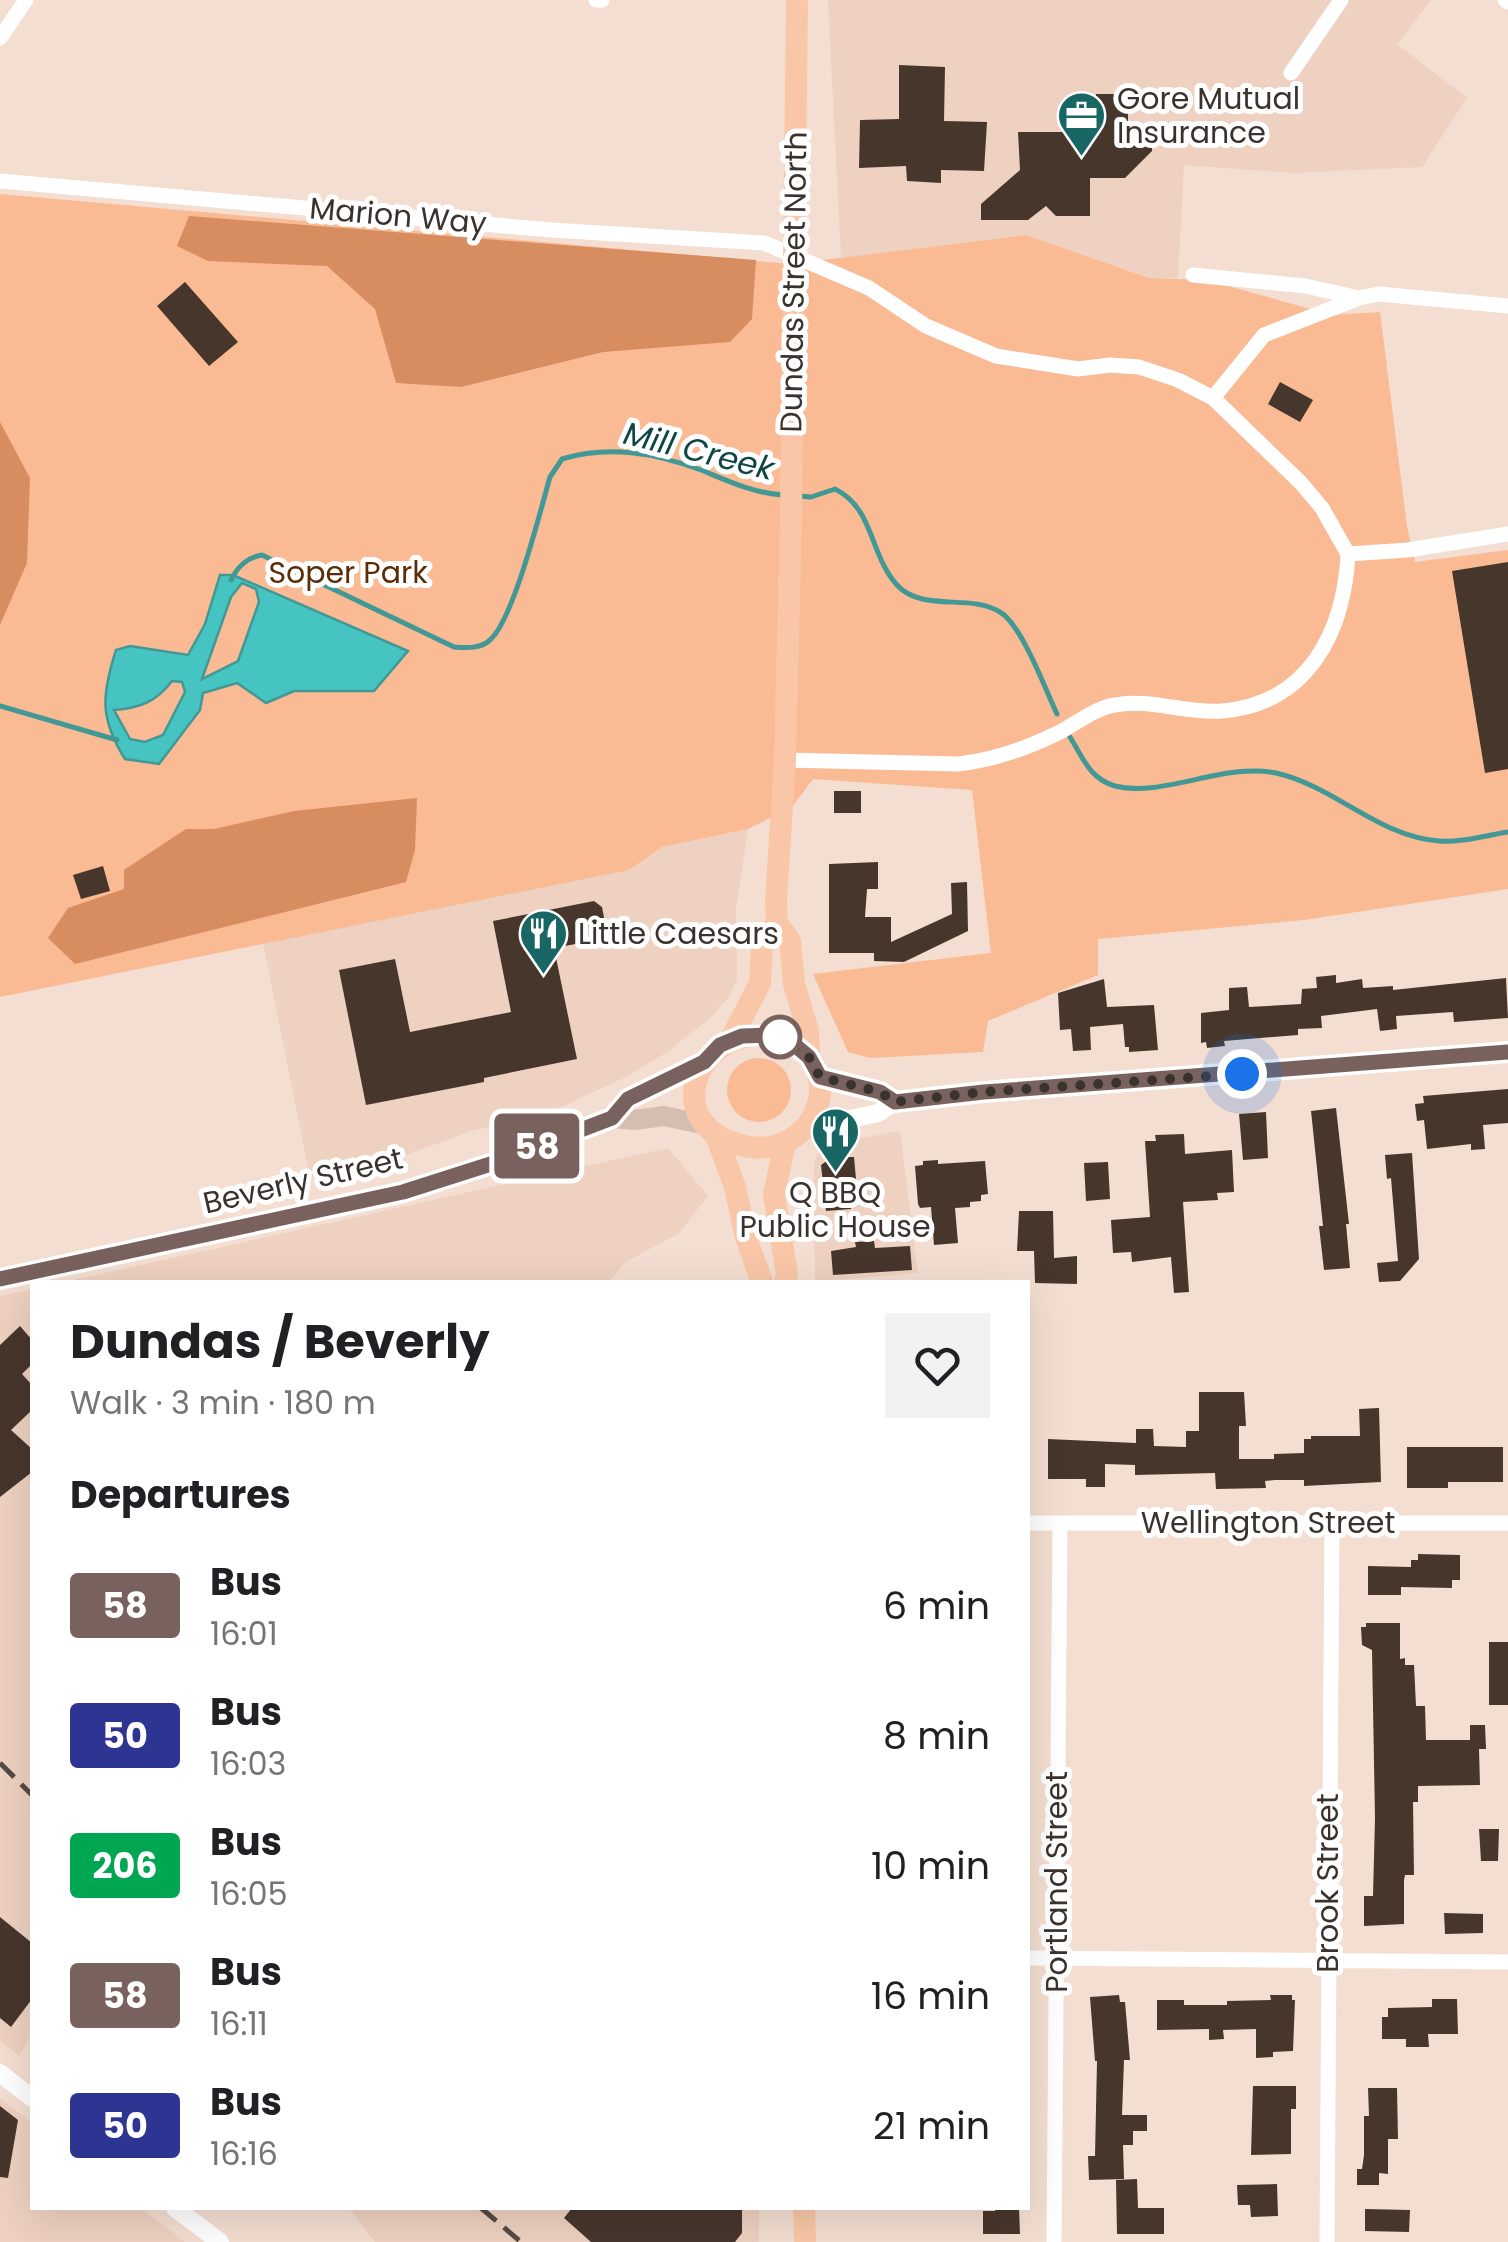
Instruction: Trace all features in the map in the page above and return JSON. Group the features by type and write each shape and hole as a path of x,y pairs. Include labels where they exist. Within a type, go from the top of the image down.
{"main road":[{"name":"Dundas Street North","path":"731,1040 760,983 762,942 777,923 791,514 797,0"},
{"name":"Dundas Street North","path":"777,923 790,941 794,984 814,1067"},
{"path":"761,1280 736,1187 694,1094 704,1062 731,1040 755,1034 780,1037 814,1067 818,1109 795,1135 774,1195 786,1280"},
{"name":"Beverly Street","path":"612,1118 628,1099 704,1062"},
{"name":"Beverly Street","path":"0,1279 403,1192 497,1162 612,1118 664,1116 711,1128"},
{"path":"711,1128 748,1147 795,1135"},
{"path":"804,2210 805,2242"}],"street":[{"path":"0,38 26,0"},
{"path":"1291,73 1341,0"},
{"name":"Marion Way","path":"0,181 551,230 764,243 869,288 926,326 996,356 1078,369 1110,364 1139,367 1178,380 1213,398 1301,483 1322,508 1348,554"},
{"path":"1193,276 1304,286 1359,298"},
{"path":"1213,398 1264,335 1359,298 1378,294 1508,306"},
{"path":"785,760 958,764 983,761 1048,738 1113,705 1141,703 1223,711 1264,700 1283,692 1302,676 1324,648 1342,608 1348,554 1408,550 1508,534"},
{"path":"795,1135 878,1113 895,1102 1508,1052"},
{"path":"814,1067 880,1092 895,1102"},
{"name":"Wellington Street","path":"1030,1523 1508,1522"},
{"name":"Portland Street","path":"1054,2242 1060,1523"},
{"name":"Brook Street","path":"1327,2242 1332,1524"},
{"path":"1030,1958 1508,1962"},
{"path":"0,2073 30,2096"},
{"path":"178,2210 220,2242"}],"shaded area":[{"path":"828,0 1431,0 1397,44 1467,98 1422,167 1294,173 1184,165 1178,278 1149,278 1026,235 841,258"},
{"path":"189,216 756,260 752,319 730,342 603,352 461,387 396,383 375,309 327,266 208,261 177,246"},
{"path":"0,422 30,478 27,563 0,625"},
{"path":"417,798 415,850 406,882 75,964 48,938 68,908 124,889 124,870 186,829 214,829 294,811"},
{"path":"748,829 736,909 737,979 728,998 711,1017 670,1050 628,1076 535,1119 475,1130 397,1158 310,1177 263,942 629,870 662,847"},
{"path":"900,1131 918,1273 815,1280 814,1161 824,1145"},
{"path":"668,1148 708,1196 678,1234 627,1261 610,1280 73,1280"},
{"path":"30,1289 30,2037 19,2056 0,2041 0,1296"},
{"path":"0,2098 30,2121 30,2210 144,2210 185,2242 0,2242"},
{"path":"351,2210 759,2210 759,2242 375,2242"}],"green space":[{"name":"Soper Park","path":"0,194 791,264 1026,235 1149,278 1207,280 1332,315 1380,312 1407,527 1415,562 1508,550 1508,889 1304,920 1098,939 1098,975 988,1021 983,1052 870,1058 848,1052 813,974 991,953 972,790 813,779 792,807 748,829 662,847 629,870 0,997"},
{"path":"759,1058 781,1068 791,1090 781,1112 759,1122 737,1112 727,1090 737,1068"}],"water":[{"path":"220,575 233,575 408,651 374,691 294,691 266,703 237,683 203,693 200,710 159,764 125,759 111,731 105,706 116,650 130,646 188,655 205,624","holes":["242,583 256,589 259,602 238,661 202,679 231,597","172,681 182,682 185,692 163,735 145,742 130,739 114,710 147,703"]}],"building":[{"path":"899,65 945,67 944,121 987,122 984,171 941,170 941,183 907,181 906,166 859,168 860,120 899,119"},
{"name":"Gore Mutual Insurance","path":"1096,94 1128,94 1128,132 1152,132 1152,151 1125,178 1090,178 1090,216 1056,216 1046,206 1028,220 981,220 981,204 1020,170 1018,132 1090,132"},
{"path":"185,282 238,342 209,366 157,306"},
{"path":"1280,382 1313,400 1300,422 1268,404"},
{"path":"1508,562 1508,769 1485,773 1452,571"},
{"path":"834,791 861,791 861,813 834,813"},
{"path":"878,862 878,889 867,889 865,917 891,917 891,942 952,914 951,883 967,882 968,931 904,962 874,961 874,953 829,953 829,864"},
{"path":"103,866 110,891 81,899 73,875"},
{"path":"594,901 602,907 608,938 554,948 577,1059 366,1105 339,970 395,959 410,1032 511,1012 493,921"},
{"path":"1336,975 1336,983 1362,979 1363,988 1393,986 1393,990 1506,978 1508,1018 1454,1022 1453,1012 1396,1016 1397,1029 1380,1031 1377,1009 1321,1016 1322,1028 1298,1029 1298,1035 1224,1041 1225,1046 1207,1048 1206,1042 1201,1043 1201,1013 1229,1010 1229,988 1247,987 1249,1007 1301,1004 1302,989 1317,988 1316,977"},
{"path":"1104,979 1107,1007 1154,1005 1158,1050 1129,1052 1123,1024 1090,1027 1091,1050 1073,1051 1071,1029 1060,1030 1058,993"},
{"path":"1508,1089 1508,1123 1483,1125 1485,1149 1471,1150 1471,1144 1427,1149 1424,1120 1417,1121 1415,1104 1424,1103 1423,1096"},
{"path":"1336,1108 1350,1268 1324,1270 1311,1111"},
{"path":"1266,1112 1268,1158 1243,1160 1239,1114"},
{"path":"1184,1134 1185,1154 1232,1150 1234,1192 1217,1193 1218,1200 1183,1202 1189,1292 1174,1293 1171,1257 1132,1262 1131,1252 1113,1253 1111,1220 1150,1217 1145,1141 1156,1141 1155,1135"},
{"name":"Q BBQ Public House","path":"847,1147 848,1157 854,1157 857,1190 851,1191 851,1209 826,1211 821,1165"},
{"path":"1412,1153 1419,1259 1400,1281 1379,1282 1377,1263 1398,1261 1391,1178 1387,1179 1385,1155"},
{"path":"938,1160 938,1164 985,1161 988,1194 981,1195 981,1201 970,1202 970,1207 955,1208 958,1243 934,1245 931,1207 920,1208 918,1204 915,1166"},
{"path":"1108,1162 1110,1199 1086,1201 1084,1163"},
{"path":"1019,1211 1053,1211 1054,1258 1077,1256 1077,1284 1035,1283 1034,1251 1017,1251"},
{"path":"874,1241 875,1248 910,1246 912,1270 833,1275 831,1251 856,1247 855,1242"},
{"path":"20,1326 30,1338 30,1366 22,1374 30,1383 30,1412 11,1430 30,1447 30,1474 0,1497 0,1345"},
{"path":"1199,1392 1244,1392 1246,1426 1239,1426 1239,1459 1274,1459 1274,1454 1304,1453 1304,1439 1311,1436 1360,1436 1359,1409 1379,1408 1381,1482 1304,1486 1304,1480 1275,1480 1265,1481 1266,1488 1216,1489 1215,1473 1135,1475 1135,1465 1105,1464 1105,1487 1086,1487 1086,1479 1048,1479 1048,1439 1136,1443 1136,1429 1153,1429 1154,1446 1186,1447 1186,1431 1199,1431"},
{"path":"1407,1447 1503,1447 1503,1482 1448,1482 1448,1488 1407,1488"},
{"path":"1418,1554 1460,1555 1460,1580 1452,1580 1452,1588 1401,1587 1401,1595 1368,1595 1368,1566 1411,1567 1411,1560 1418,1560"},
{"path":"1366,1623 1400,1623 1400,1659 1405,1658 1405,1665 1414,1665 1416,1706 1425,1706 1426,1740 1470,1740 1470,1725 1485,1725 1486,1749 1479,1749 1480,1785 1418,1786 1418,1802 1413,1802 1414,1875 1405,1875 1404,1924 1364,1926 1364,1896 1373,1896 1375,1818 1372,1650 1362,1645 1361,1627 1366,1627"},
{"path":"1489,1642 1508,1642 1508,1705 1489,1705"},
{"path":"1479,1829 1499,1829 1498,1861 1481,1861"},
{"path":"1444,1913 1483,1914 1483,1933 1445,1934"},
{"path":"0,1917 30,1941 30,2002 11,2027 0,2018"},
{"path":"1119,1995 1120,2002 1125,2002 1130,2060 1124,2060 1122,2115 1147,2115 1147,2131 1133,2131 1133,2145 1123,2145 1124,2179 1089,2180 1088,2156 1095,2156 1097,2061 1090,1997"},
{"path":"1270,1995 1292,1995 1295,2000 1293,2051 1256,2058 1256,2029 1223,2030 1224,2039 1209,2040 1209,2029 1157,2030 1157,2000 1184,2000 1184,2005 1227,2005 1227,2001 1271,2000"},
{"path":"1432,1999 1457,1999 1458,2034 1428,2034 1429,2047 1406,2047 1406,2039 1382,2039 1382,2017 1388,2017 1388,2008 1432,2007"},
{"path":"1253,2086 1296,2086 1296,2109 1291,2109 1291,2154 1251,2155"},
{"path":"1368,2088 1397,2088 1398,2139 1388,2139 1388,2174 1379,2173 1379,2185 1357,2185 1357,2169 1362,2169 1364,2155 1364,2116 1369,2116"},
{"path":"0,2106 18,2120 8,2178 0,2177"},
{"path":"1137,2179 1138,2208 1164,2208 1164,2234 1117,2234 1116,2180"},
{"path":"1277,2184 1278,2216 1251,2217 1250,2205 1238,2205 1237,2185"},
{"path":"1365,2209 1410,2210 1409,2232 1365,2231"},
{"path":"570,2210 742,2210 742,2233 735,2242 591,2242 564,2218"},
{"path":"1019,2210 1020,2234 983,2234 983,2211"}],"waterway":[{"name":"Mill Creek","path":"231,580 243,563 262,555 454,647 474,647 491,639 509,609 550,477 562,459 597,452 649,455 751,489 783,495"},
{"name":"Mill Creek","path":"799,496 811,497 835,489 848,497 865,520 888,573 908,593 1000,612 1025,643 1057,714"},
{"name":"Mill Creek","path":"0,706 117,740"},
{"name":"Mill Creek","path":"1070,737 1093,773 1115,786 1153,787 1236,772 1276,773 1297,779 1396,831 1417,837 1456,841 1508,832"}],"railway":[{"path":"0,1763 30,1793"},
{"path":"483,2210 521,2242"}],"bus line":[{"name":"58","path":"0,1279 403,1192 497,1162 612,1118 628,1099 704,1062 720,1045 755,1034 780,1037 801,1048 820,1077 880,1092 895,1102 1508,1052"}],"place":[{"name":"Gore Mutual Insurance","path":"1082,158"},
{"name":"Little Caesars","path":"543,976"},
{"name":"Q BBQ Public House","path":"835,1174"}],"route":[{"path":"780,1037 801,1048 820,1077 880,1092 895,1102 1242,1074"}]}
